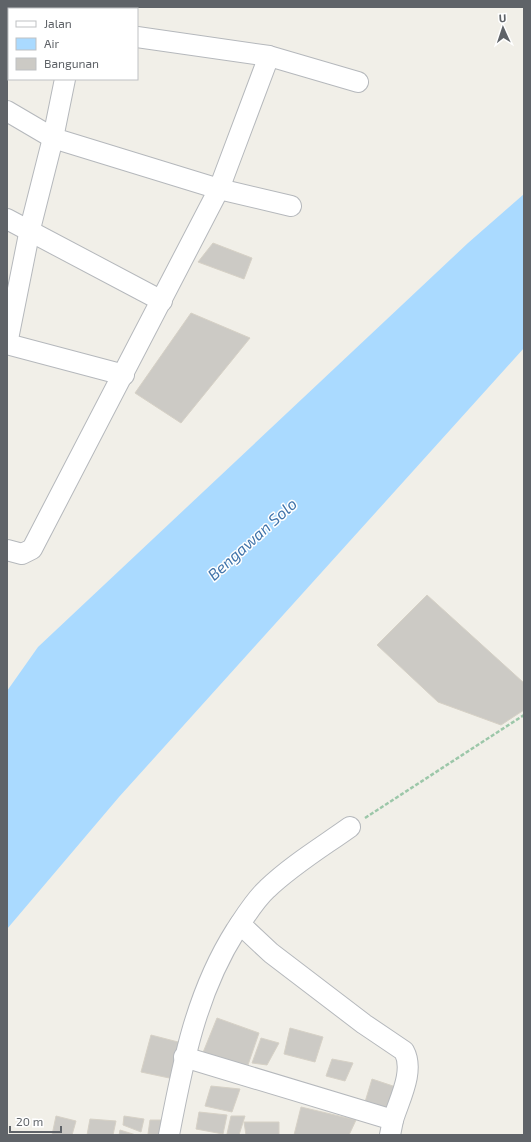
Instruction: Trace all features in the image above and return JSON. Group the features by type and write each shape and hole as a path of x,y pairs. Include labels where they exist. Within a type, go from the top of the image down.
{"street":[{"path":"138,37 268,56 358,82"},
{"path":"7,550 22,554 32,549 124,375 219,189 268,56"},
{"path":"65,80 53,138 30,230 7,344 124,375"},
{"path":"7,111 53,138 219,189 291,206"},
{"path":"7,219 162,301"},
{"path":"169,1135 184,1057 204,992 221,954 253,905 277,880 350,827"},
{"path":"184,1057 392,1128 408,1073 408,1058 404,1051 364,1024 271,954 240,924"}],"path":[{"path":"350,827 524,715"}],"water":[{"name":"Bengawan Solo","path":"524,194 524,348 119,797 7,929 7,691 38,647 468,243"}],"building":[{"path":"213,243 252,258 244,279 198,262"},
{"path":"191,313 250,338 181,423 135,393"},
{"path":"427,595 524,683 524,710 501,725 438,702 377,645"},
{"path":"217,1018 259,1033 248,1065 222,1062 202,1055"},
{"path":"290,1028 323,1037 315,1062 284,1054"},
{"path":"151,1035 182,1043 174,1079 141,1072"},
{"path":"261,1038 279,1043 267,1065 252,1063"},
{"path":"332,1059 353,1063 345,1081 326,1076"},
{"path":"372,1079 399,1088 390,1112 365,1102"},
{"path":"211,1086 240,1089 232,1112 205,1106"},
{"path":"301,1107 356,1120 349,1135 294,1135"},
{"path":"199,1112 227,1115 223,1134 196,1129"},
{"path":"56,1116 76,1121 72,1135 52,1135"},
{"path":"124,1116 144,1119 141,1132 123,1125"},
{"path":"231,1116 245,1116 239,1135 227,1134"},
{"path":"90,1119 116,1121 113,1135 87,1135"},
{"path":"150,1120 166,1120 163,1135 148,1134"},
{"path":"244,1122 279,1122 279,1135 246,1135"},
{"path":"120,1130 136,1135 119,1135"}]}
